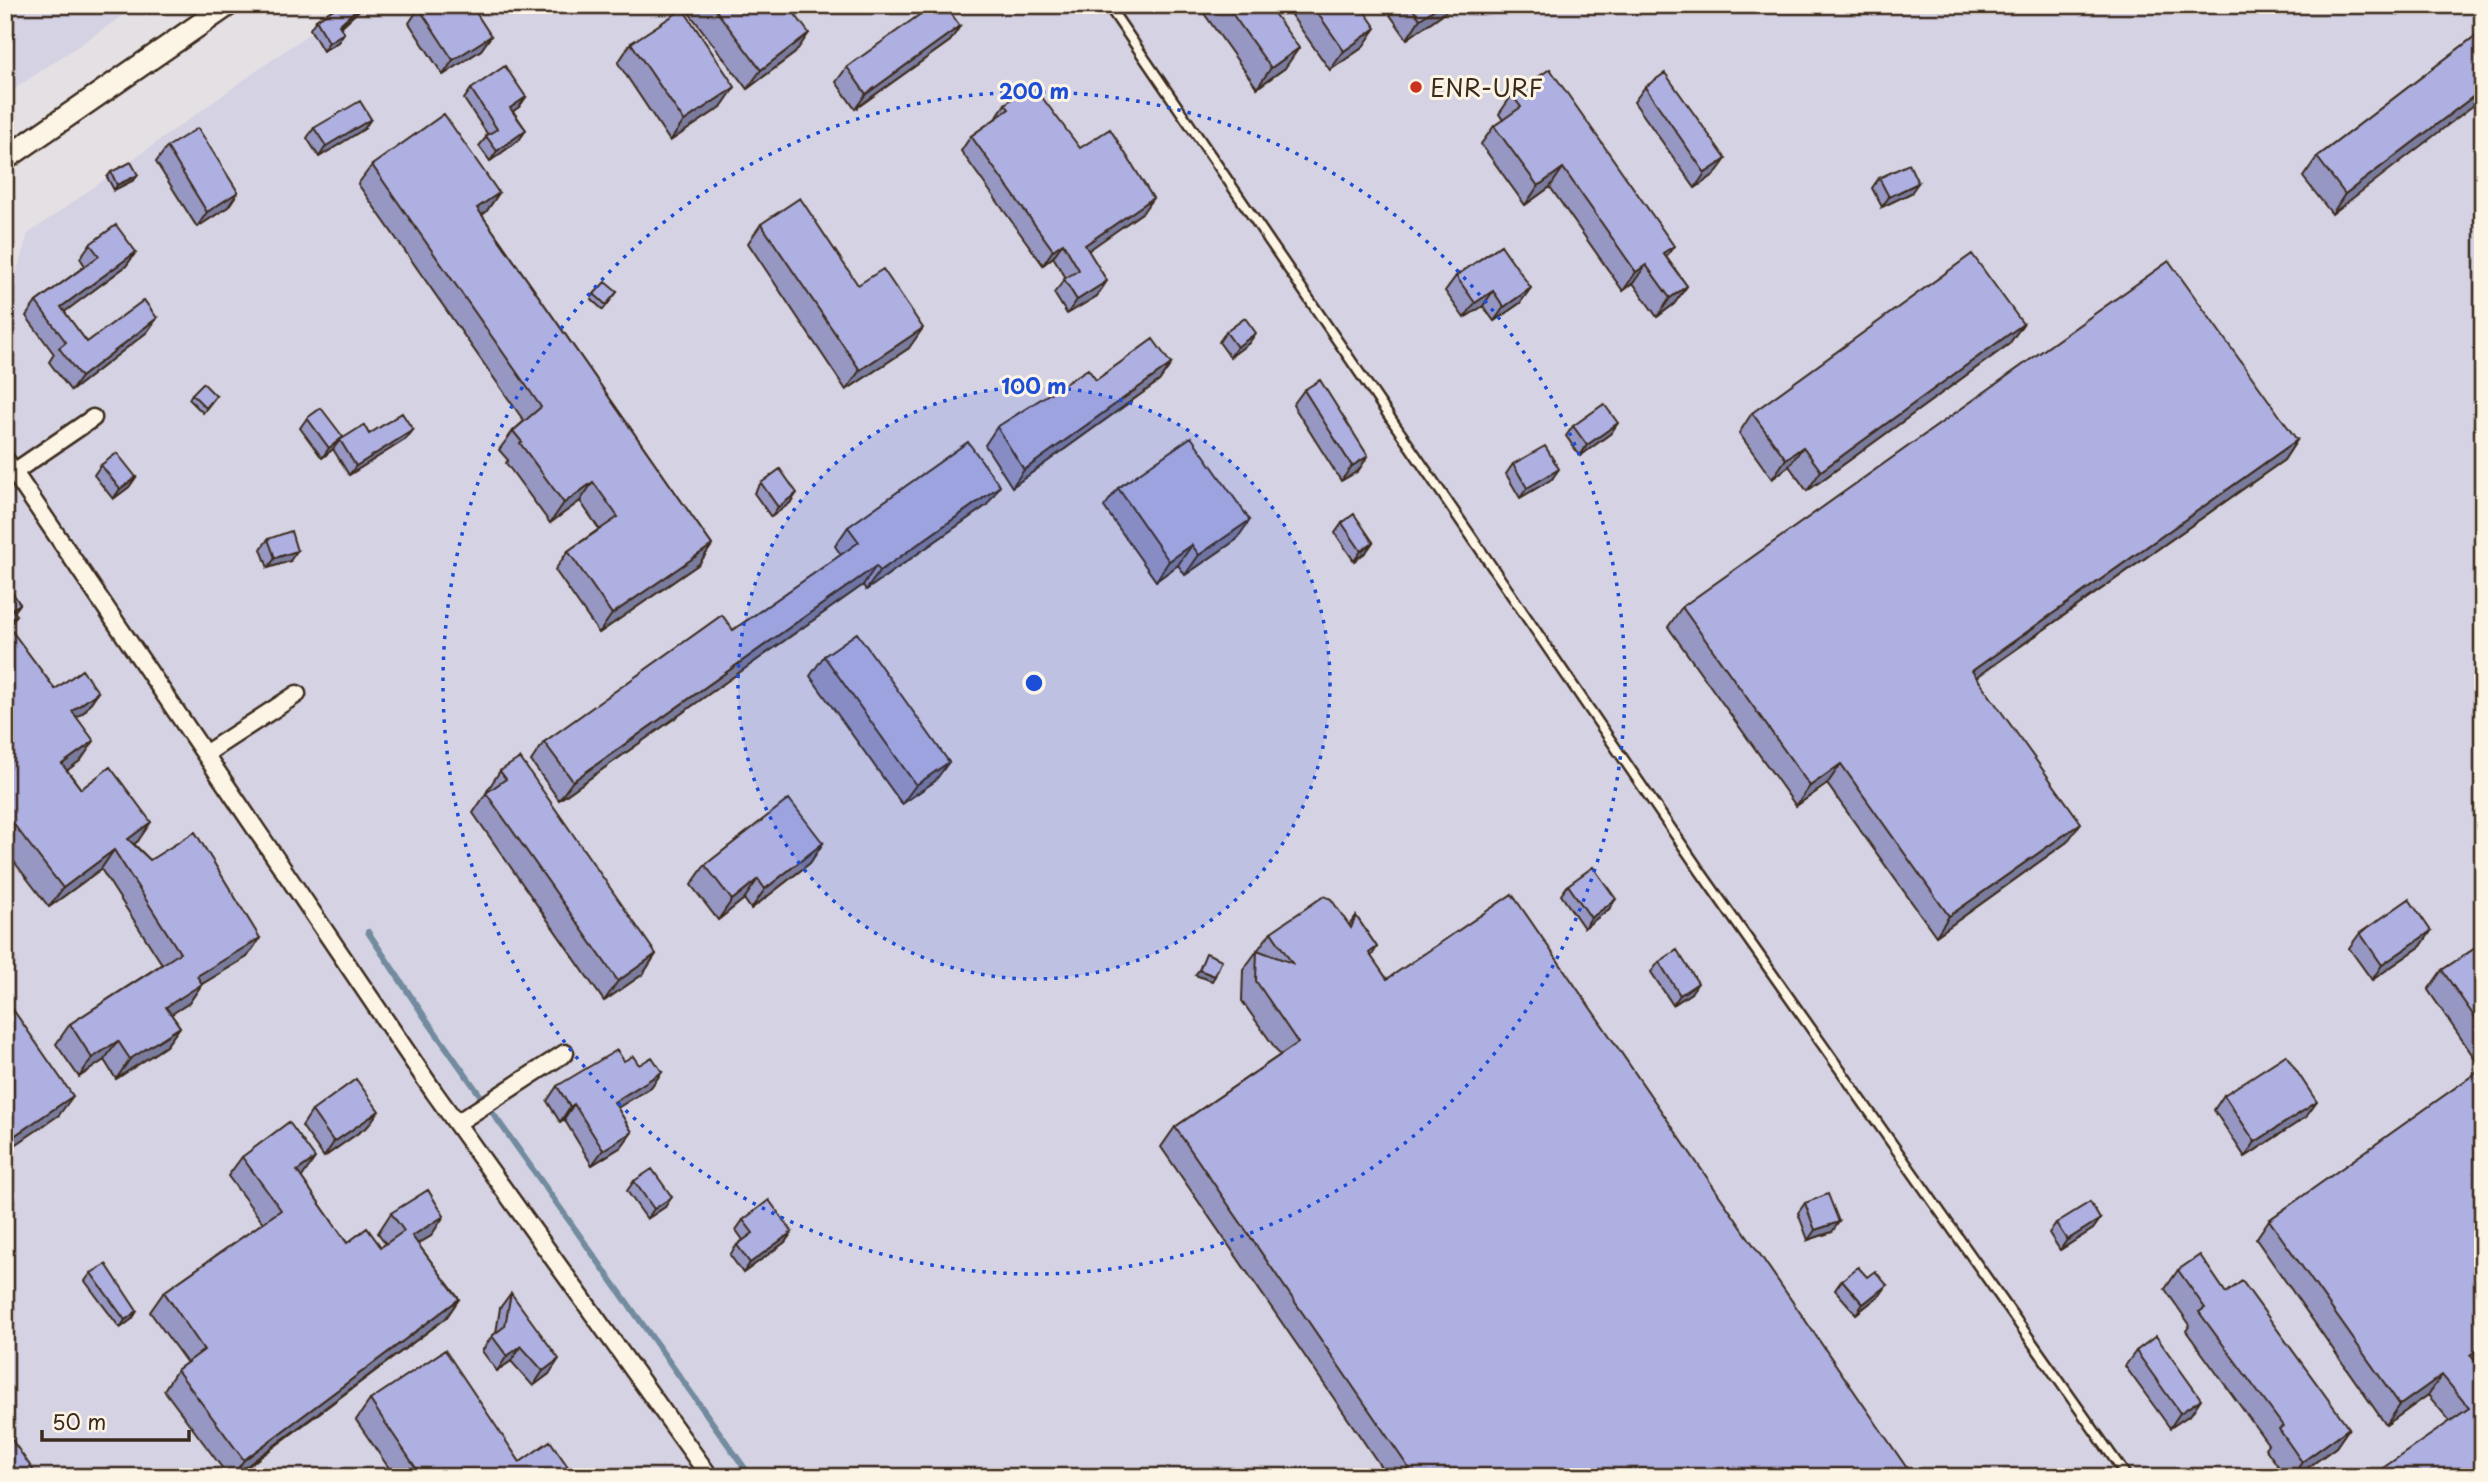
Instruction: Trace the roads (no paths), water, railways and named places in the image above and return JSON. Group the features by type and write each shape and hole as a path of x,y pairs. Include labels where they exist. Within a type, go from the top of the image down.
{"street":[{"path":"5,159 228,5"},
{"path":"93,418 9,466 457,1123 710,1477"},
{"path":"205,754 297,694"},
{"path":"457,1123 565,1053"}],"lane":[{"path":"1108,5 1700,871 2127,1477"}],"waterway":[{"path":"368,932 426,1019 751,1477"}],"place":[{"name":"ENR-URF","path":"1416,87"}]}
